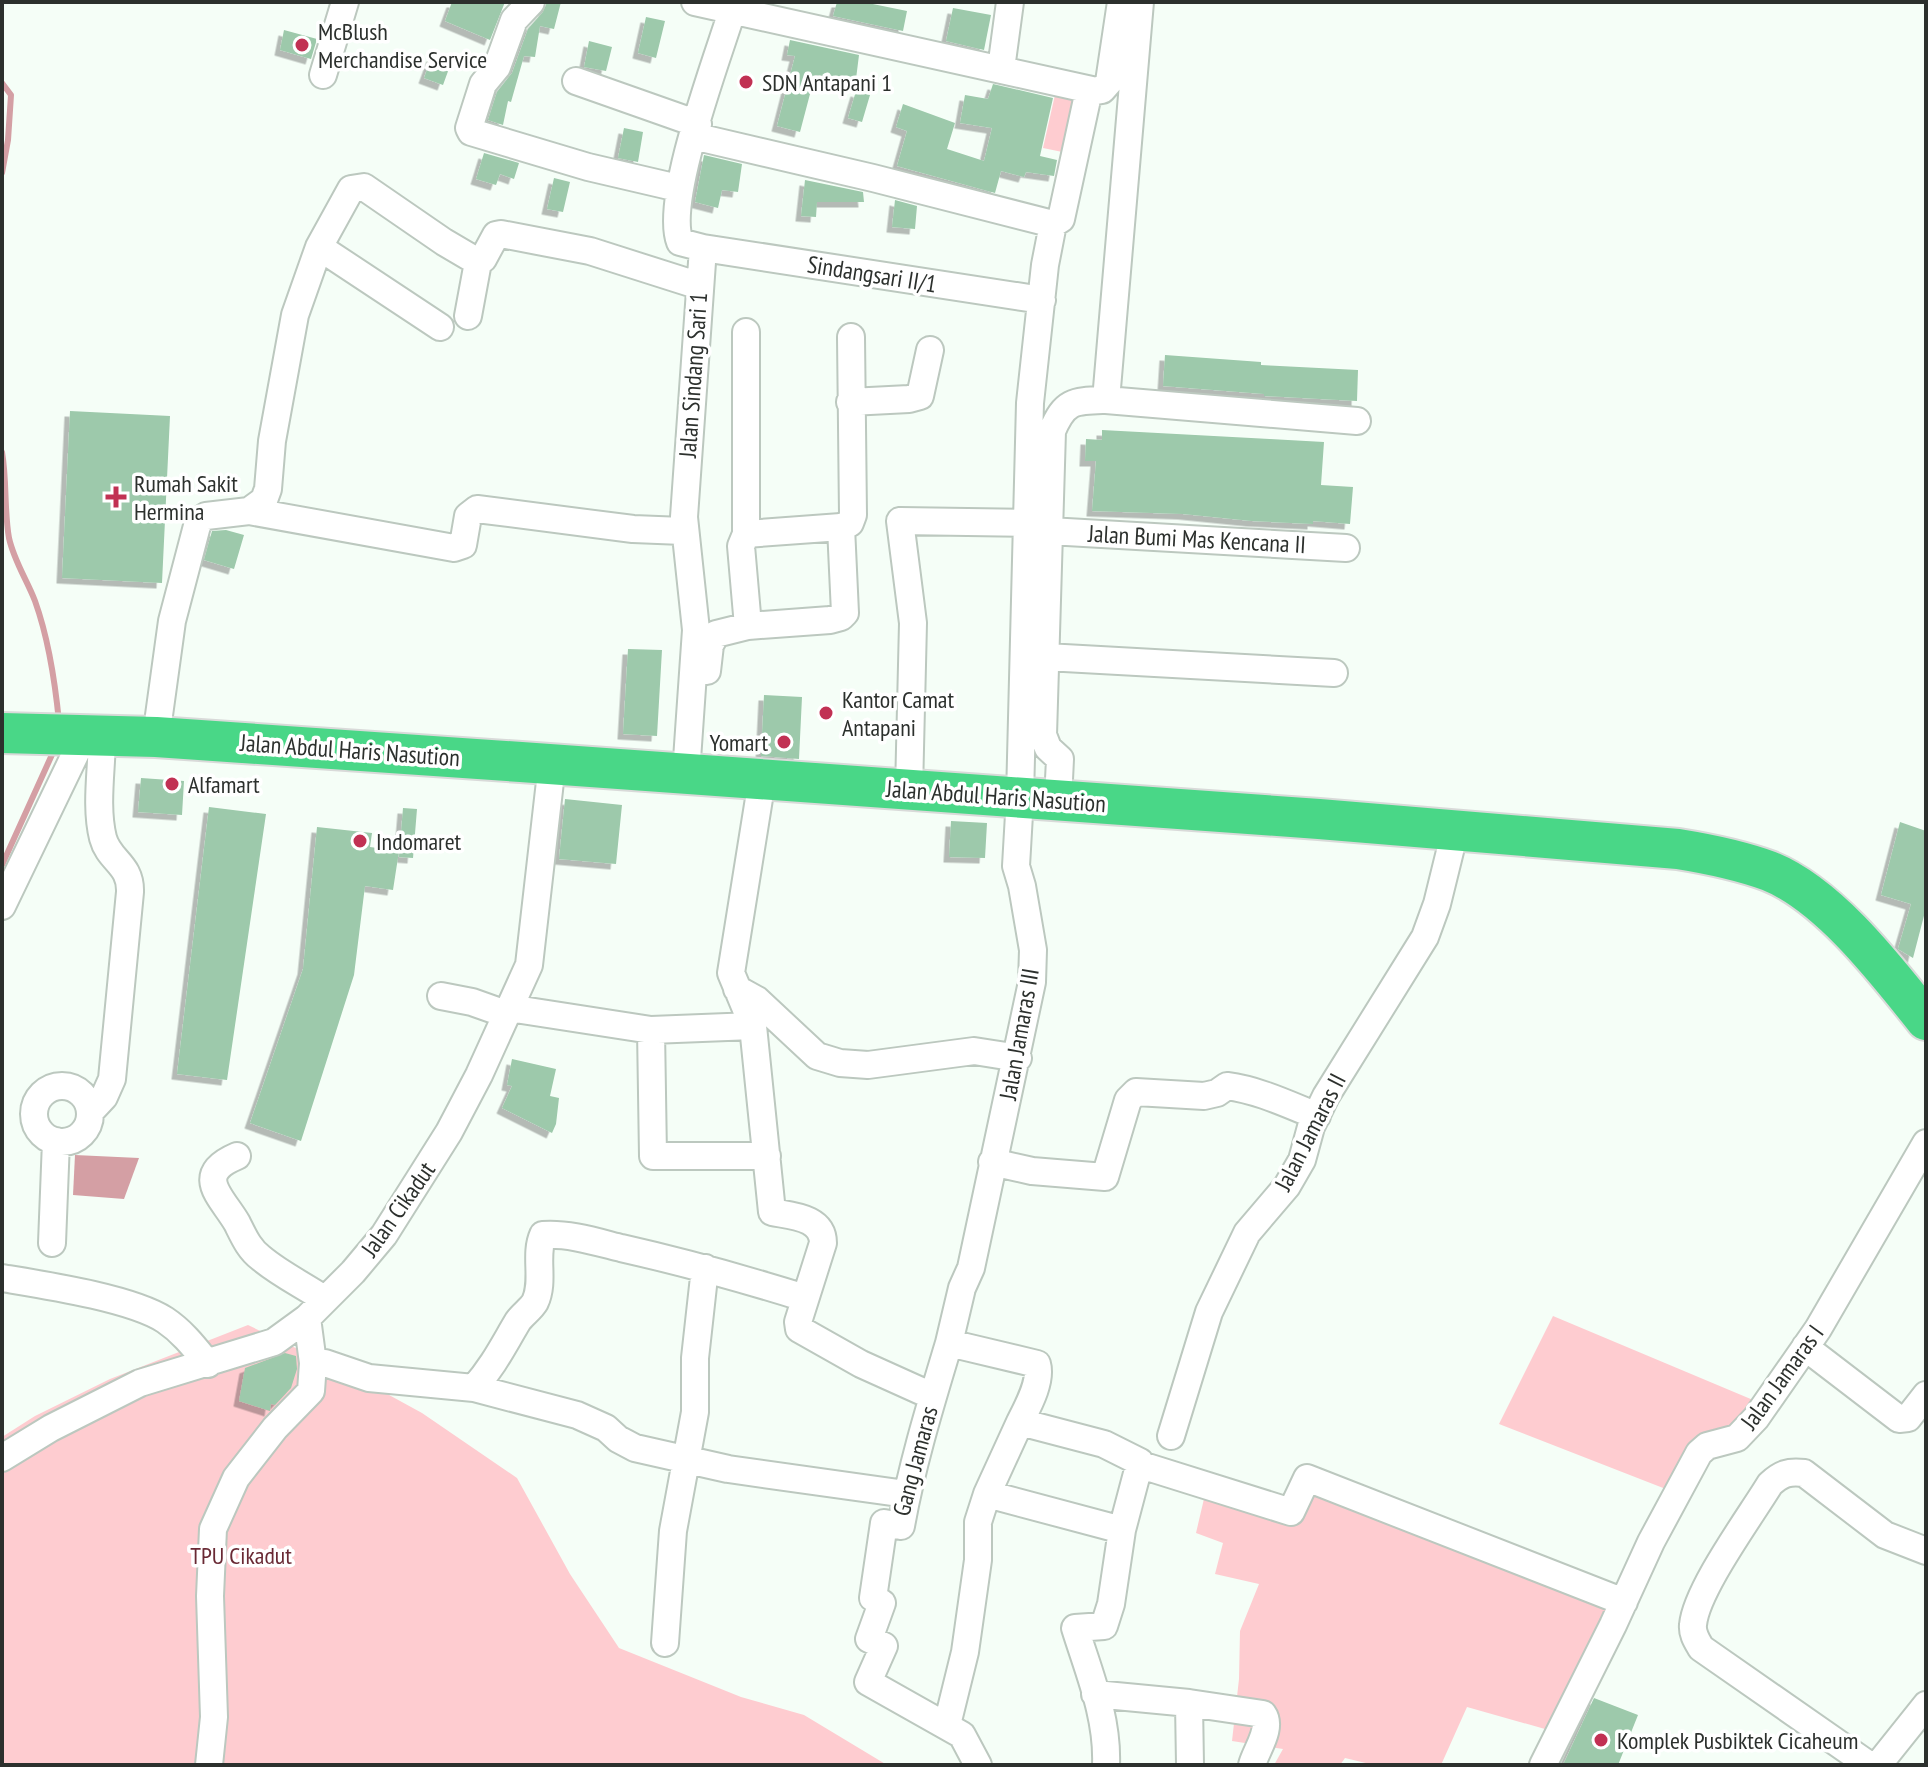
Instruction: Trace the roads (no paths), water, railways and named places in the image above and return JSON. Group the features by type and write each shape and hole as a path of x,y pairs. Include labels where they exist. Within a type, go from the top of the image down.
{"highway":[{"name":"Jalan Abdul Haris Nasution","path":"2,733 156,737 552,764 1678,849 1723,856 1772,872 1807,895 1850,932 1926,1020"}],"street":[{"path":"323,75 345,2"},
{"path":"531,2 514,20 497,67 483,84 469,128 471,132 588,167 678,188"},
{"path":"695,2 733,7 1089,90 1102,90 1109,82 1120,2"},
{"path":"1001,69 1010,2"},
{"path":"1106,400 1140,2"},
{"path":"703,248 680,242 677,228 678,188 733,7"},
{"path":"576,81 696,130 1053,224 1061,219 1089,90"},
{"path":"249,511 259,506 268,489 272,441 295,315 319,247 351,189 364,187 478,262"},
{"path":"1039,799 1060,759 1048,748 1043,735 1046,657 1030,403 1053,224"},
{"path":"468,316 478,262 483,259 496,235 501,234 590,251 700,286"},
{"path":"319,247 440,327"},
{"name":"Jalan Sindang Sari 1","path":"693,775 696,630 683,531 703,248"},
{"name":"Sindangsari II/1","path":"703,248 1042,300"},
{"path":"746,332 746,534 741,546 748,626"},
{"path":"746,534 841,527 850,523 853,515 851,337"},
{"path":"850,402 920,396 930,350"},
{"path":"1039,799 1038,527 1052,431 1061,411 1081,401 1106,400 1357,421"},
{"path":"156,737 172,621 198,522 206,516 249,511 454,548 463,545 468,516 477,509 618,527 683,531"},
{"name":"Jalan Bumi Mas Kencana II","path":"909,791 913,623 900,521 1346,548"},
{"path":"693,775 710,645 716,634 748,626 841,617 845,613 841,527"},
{"path":"1046,657 1334,673"},
{"path":"2,906 76,736"},
{"path":"76,736 104,842 130,879 112,1079 104,1097 90,1112"},
{"name":"Jalan Cikadut","path":"2,1458 140,1383 274,1342 353,1272 384,1235 434,1157 479,1075 529,965 552,764"},
{"name":"Gang Jamaras","path":"762,780 731,973 753,1026 772,1212 803,1219 814,1224 823,1234 823,1243 798,1322 799,1329 861,1364 932,1396"},
{"name":"Jalan Jamaras III","path":"971,1268 1032,982 1033,950 1016,866 1039,799"},
{"name":"Jalan Jamaras II","path":"1171,1436 1209,1312 1247,1233 1287,1186 1302,1160 1326,1096 1425,937 1437,904 1455,831"},
{"path":"737,989 757,1000 817,1056 840,1063 868,1065 974,1051 1018,1058"},
{"path":"441,996 508,1011 651,1030 753,1026"},
{"path":"651,1030 653,1156 767,1156"},
{"path":"63,1086 73,1088 88,1102 90,1112 87,1128 81,1135 65,1142 47,1138 35,1121 34,1111 44,1093 63,1086"},
{"path":"992,1162 1032,1171 1105,1177 1128,1100 1136,1092 1204,1096 1233,1086 1260,1093 1317,1116"},
{"path":"52,1243 56,1141"},
{"name":"Jalan Jamaras I","path":"1543,1765 1651,1542 1699,1453 1707,1446 1737,1438 1749,1427 1805,1347 1926,1143"},
{"path":"209,1765 214,1717 210,1596 213,1529 236,1478 275,1428 311,1391 313,1363 315,1308 248,1245 213,1188 214,1177 223,1161 237,1156"},
{"path":"474,1388 496,1362 520,1317 535,1303 540,1278 539,1245 543,1235 599,1242 705,1268 805,1298"},
{"path":"665,1643 673,1531 695,1412 695,1358 705,1268"},
{"name":"Gang Jamaras","path":"971,1268 962,1288 932,1396 906,1494 901,1526 884,1523 873,1598 882,1603 869,1639 884,1646 868,1682 962,1735 978,1765"},
{"path":"2,1278 142,1308 164,1319 183,1334 208,1364"},
{"path":"947,1725 965,1652 978,1560 978,1522 987,1494 1029,1404 1039,1372 1037,1364 949,1343"},
{"path":"1805,1347 1899,1419 1908,1418 1926,1395"},
{"path":"313,1363 325,1363 369,1378 474,1388 577,1415 606,1428 635,1448 728,1469 906,1494"},
{"path":"1020,1422 1104,1444 1138,1459 1141,1465 1122,1530 1111,1604 1104,1626 1075,1628 1103,1718 1106,1765"},
{"path":"1141,1465 1291,1512 1307,1478 1624,1602"},
{"path":"1869,1765 1701,1648 1692,1630 1696,1610 1727,1552 1770,1484 1781,1474 1792,1471 1804,1473 1885,1535 1926,1551"},
{"path":"987,1494 1122,1530"},
{"path":"1095,1694 1263,1714 1267,1719 1267,1729 1252,1765"},
{"path":"1189,1703 1190,1765"},
{"path":"1878,1765 1926,1705"}],"waterway":[{"path":"2,83 11,95 2,173"},
{"path":"2,452 9,538 44,631 59,722"},
{"path":"2,865 55,748"}],"place":[{"name":"McBlush Merchandise Service","path":"302,45"},
{"name":"SDN Antapani 1","path":"746,82"},
{"name":"Rumah Sakit Hermina","path":"116,497"},
{"name":"Kantor Camat Antapani","path":"826,713"},
{"name":"Yomart","path":"784,742"},
{"name":"Alfamart","path":"172,784"},
{"name":"Indomaret","path":"360,841"},
{"name":"Komplek Pusbiktek Cicaheum","path":"1601,1740"}],"park label":[{"name":"TPU Cikadut","path":"241,1555"}]}
